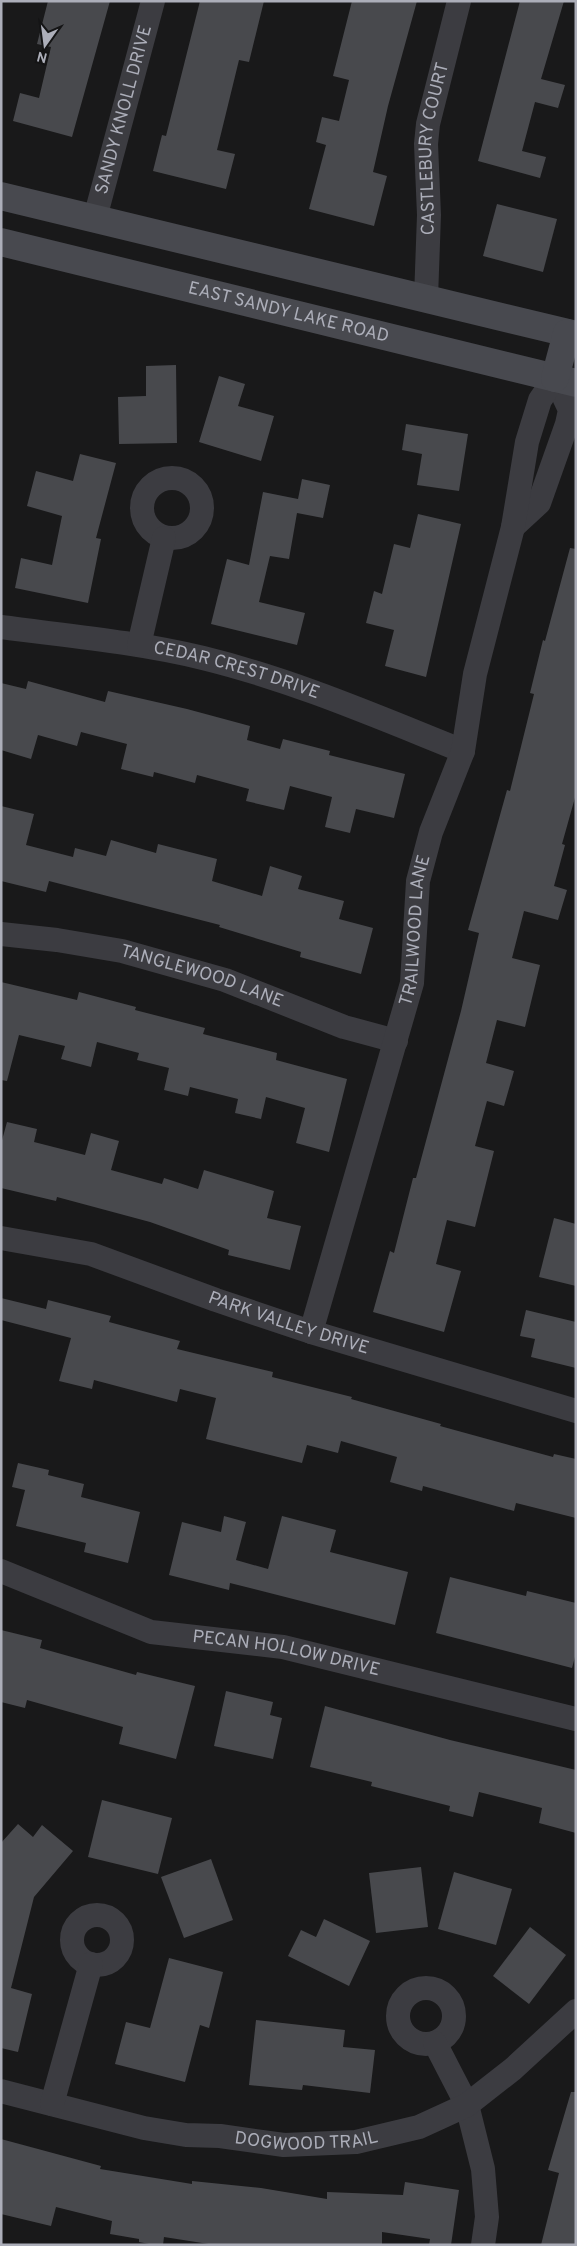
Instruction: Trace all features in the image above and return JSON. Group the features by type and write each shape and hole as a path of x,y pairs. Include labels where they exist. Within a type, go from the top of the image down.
{"main road":[{"path":"1,196 572,334 565,381"},
{"name":"EAST SANDY LAKE ROAD","path":"1,242 565,381"}],"street":[{"name":"SANDY KNOLL DRIVE","path":"95,218 153,1"},
{"name":"CASTLEBURY COURT","path":"426,298 429,214 426,144 428,124 459,1"},
{"name":"TRAILWOOD LANE","path":"311,1332 412,983 418,881 431,832 463,751 475,674 513,527 527,442 540,400 565,381"},
{"path":"513,527 539,503 567,424 570,410 565,381"},
{"path":"139,645 164,538"},
{"name":"CEDAR CREST DRIVE","path":"1,628 139,645 204,658 288,682 463,751"},
{"name":"TANGLEWOOD LANE","path":"1,934 57,940 122,951 225,980 344,1027 396,1041"},
{"name":"PARK VALLEY DRIVE","path":"1,1238 91,1254 216,1300 311,1332 576,1411"},
{"name":"PECAN HOLLOW DRIVE","path":"1,1571 151,1632 283,1647 576,1719"},
{"path":"52,2104 91,1964"},
{"name":"DOGWOOD TRAIL","path":"1,2091 144,2128 186,2135 220,2136 284,2145 356,2142 418,2127 467,2105 513,2069 576,2011"},
{"path":"435,2043 467,2105 482,2169 487,2217 483,2245"}],"building":[{"path":"48,1 110,1 72,137 13,121 20,93 39,98 51,47 37,44"},
{"path":"200,1 264,1 249,62 239,60 217,150 235,154 226,189 153,171 162,135 166,136"},
{"path":"352,1 417,1 388,106 373,172 387,176 374,226 309,209 326,145 316,142 322,117 339,121 349,80 333,76"},
{"path":"520,1 564,1 541,79 565,85 558,108 535,102 522,151 546,157 540,178 478,161"},
{"path":"497,204 557,219 543,272 483,256"},
{"path":"176,365 177,443 119,444 118,397 146,396 146,366"},
{"path":"219,376 245,384 238,406 274,416 261,461 199,442"},
{"path":"406,424 468,434 459,491 417,485 422,454 402,450"},
{"path":"80,454 116,463 96,538 101,539 88,603 15,588 21,558 52,565 62,516 27,506 36,471 73,481"},
{"path":"302,479 330,485 323,518 297,513 289,559 270,556 259,602 305,613 297,645 211,624 227,559 249,565 263,492 298,499"},
{"path":"418,514 461,524 426,677 385,666 394,630 366,623 374,591 382,594 394,544 410,548"},
{"path":"570,548 576,549 576,794 562,844 565,845 554,886 567,890 558,920 524,911 512,958 540,965 525,1027 497,1020 486,1063 514,1071 504,1106 487,1101 475,1146 494,1151 475,1227 447,1220 436,1264 461,1271 444,1332 373,1312 390,1251 394,1253 413,1178 416,1178 461,1011 479,933 468,930 507,790 510,791 534,694 530,693 543,640 545,641"},
{"path":"28,681 105,702 108,691 187,709 250,726 247,740 280,749 283,739 330,751 329,755 405,774 394,818 356,809 350,833 325,827 332,797 290,786 284,810 246,801 249,789 197,775 195,783 154,772 153,777 121,769 127,744 81,732 77,746 38,735 31,759 1,750 1,683 26,689"},
{"path":"1,806 34,814 26,845 73,857 75,848 106,856 111,840 156,853 158,844 217,859 212,881 262,896 270,866 302,876 298,889 344,901 339,919 373,928 361,974 300,957 301,952 219,927 220,925 49,881 46,892 1,881"},
{"path":"1,982 77,1000 79,992 136,1007 135,1010 205,1028 203,1034 277,1053 276,1060 347,1079 329,1152 296,1143 305,1108 266,1097 261,1119 235,1113 238,1099 190,1087 188,1096 164,1090 169,1068 137,1060 139,1053 97,1042 91,1067 61,1059 65,1046 19,1035 7,1081 1,1080"},
{"path":"7,1122 37,1129 34,1142 85,1155 91,1133 119,1141 111,1170 162,1184 164,1178 198,1189 204,1170 274,1191 267,1218 301,1226 290,1270 228,1255 229,1250 150,1222 57,1197 56,1201 1,1188 1,1144"},
{"path":"554,1218 576,1224 576,1286 539,1277"},
{"path":"1,1298 46,1309 48,1300 111,1316 109,1322 180,1341 177,1349 273,1372 272,1377 352,1397 351,1399 441,1424 440,1426 553,1457 554,1454 576,1459 576,1518 516,1503 514,1511 423,1486 422,1491 390,1482 397,1457 341,1441 338,1453 307,1445 302,1463 206,1439 216,1398 180,1389 177,1402 94,1380 92,1389 59,1381 71,1338 1,1320"},
{"path":"526,1310 576,1322 576,1368 531,1357 535,1339 520,1336"},
{"path":"18,1463 49,1470 48,1475 84,1484 81,1497 140,1512 128,1563 84,1552 86,1543 16,1526 25,1490 12,1487"},
{"path":"224,1516 246,1522 236,1560 268,1569 282,1516 336,1530 330,1552 408,1572 395,1625 230,1583 229,1590 169,1575 182,1522 221,1532"},
{"path":"450,1577 526,1596 527,1591 576,1603 576,1653 572,1668 436,1633"},
{"path":"1,1630 42,1640 40,1648 136,1675 137,1672 195,1686 176,1759 119,1744 123,1727 27,1700 25,1708 1,1702"},
{"path":"226,1691 273,1702 270,1715 282,1718 273,1759 214,1746"},
{"path":"325,1706 450,1740 576,1770 576,1833 539,1823 542,1808 479,1792 473,1817 449,1811 450,1806 371,1786 372,1782 310,1767"},
{"path":"102,1800 172,1818 158,1874 88,1857"},
{"path":"18,1824 33,1837 42,1825 73,1851 34,1897 11,1988 32,1994 18,2052 1,2048 1,1843"},
{"path":"211,1859 233,1920 184,1938 161,1877"},
{"path":"421,1867 428,1927 376,1933 369,1873"},
{"path":"454,1872 512,1889 496,1945 438,1929"},
{"path":"324,1919 370,1941 349,1986 288,1956 301,1930 316,1937"},
{"path":"530,1927 566,1955 529,2004 493,1976"},
{"path":"169,1958 223,1972 209,2028 200,2025 185,2082 115,2064 126,2022 150,2028"},
{"path":"256,2020 345,2030 343,2047 375,2050 370,2093 303,2085 302,2090 249,2085"},
{"path":"571,2092 576,2092 576,2245 541,2245 559,2173 548,2170"},
{"path":"1,2139 101,2166 100,2169 192,2184 192,2181 261,2188 327,2199 327,2192 403,2195 405,2182 459,2190 451,2245 429,2245 430,2239 382,2232 382,2245 215,2245 164,2237 163,2245 154,2245 139,2242 139,2239 110,2234 112,2221 56,2207 51,2226 1,2214"}]}
